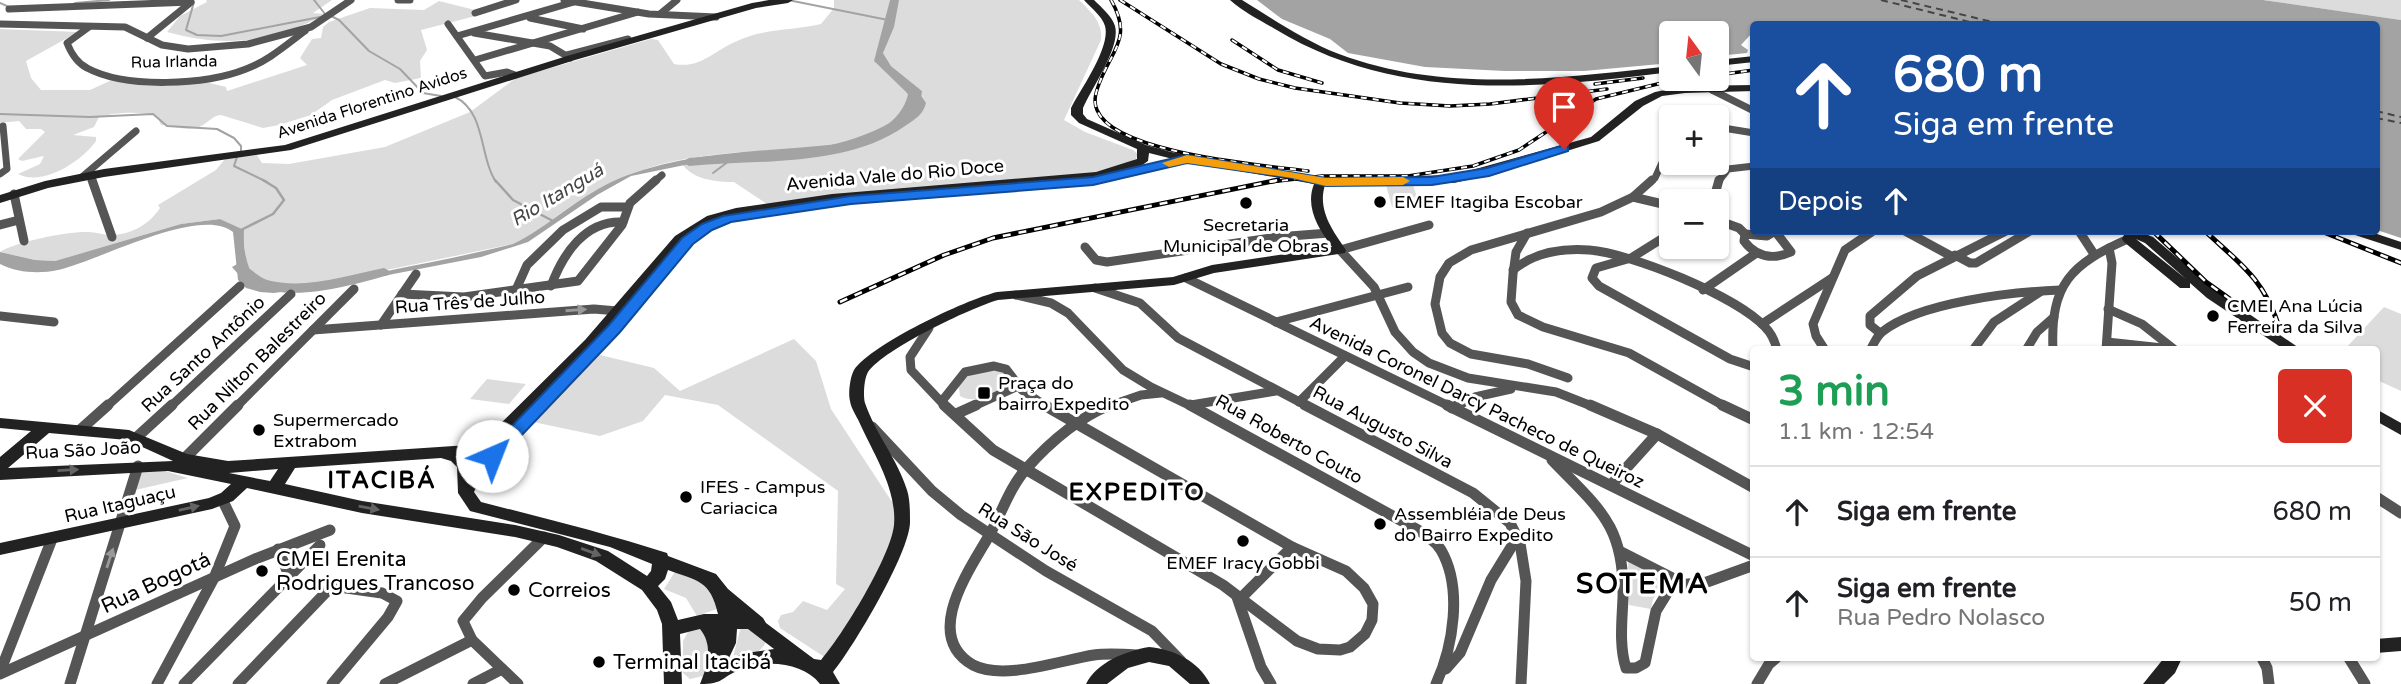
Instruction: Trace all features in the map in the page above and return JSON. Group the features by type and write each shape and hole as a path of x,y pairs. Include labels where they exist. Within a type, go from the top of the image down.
{"street":[{"path":"15,0 0,24 125,27 162,45 188,49 248,44 311,27 351,0"},
{"path":"398,0 410,0"},
{"path":"475,13 516,0"},
{"path":"564,0 659,15 702,14 716,17"},
{"path":"659,15 677,0"},
{"name":"Avenida Florentino Avidos","path":"0,199 87,176 242,156 301,144 569,57 716,17 750,3 788,0"},
{"path":"1089,0 1110,26 1111,37 1079,103 1077,115 1087,124 1149,153"},
{"path":"1235,0 1328,53 1362,65 1438,80 1513,84 1659,70"},
{"path":"9,9 191,2 147,38"},
{"path":"457,36 574,2"},
{"path":"475,60 638,12"},
{"path":"470,32 550,46 569,57 687,23 702,14"},
{"path":"526,17 583,29"},
{"path":"448,24 486,76 507,72 515,75"},
{"name":"Rua Irlanda","path":"90,26 67,43 82,65 111,76 158,80 240,72 252,67 311,27"},
{"path":"1729,62 1750,59"},
{"path":"1729,89 1750,88"},
{"path":"1138,167 1182,158 1292,174 1321,181 1438,181 1489,172 1595,139 1609,131 1638,103 1654,95 1672,91"},
{"path":"1714,91 1750,109"},
{"path":"0,174 7,169 3,126"},
{"path":"1729,129 1750,132"},
{"path":"111,237 87,176 136,131"},
{"path":"1138,167 1149,153"},
{"name":"Avenida Vale do Rio Doce","path":"466,488 475,472 687,241 707,227 728,219 851,200 1082,183 1138,167 1149,153 1182,158"},
{"path":"1716,189 1718,178 1724,171 1750,166"},
{"path":"1568,378 1528,364 1479,356 1457,348 1446,339 1440,326 1435,294 1440,277 1450,263 1478,247 1601,212 1633,197 1655,178 1659,169"},
{"path":"402,294 457,298 515,292 578,281 623,222 628,207 662,175"},
{"path":"1321,181 1316,190 1317,202 1320,216 1329,233 1340,250 1370,281 1395,332 1413,352 1429,363 1475,380 1572,397 1657,434 1750,486"},
{"path":"14,194 23,241"},
{"path":"1633,197 1659,203"},
{"path":"515,292 524,268 563,230 598,208 628,207"},
{"path":"0,225 19,220"},
{"path":"551,286 560,263 597,225 623,222"},
{"path":"1729,224 1750,234"},
{"path":"819,677 841,650 894,554 902,525 899,490 865,418 856,391 859,374 892,346 977,302 1005,294 1186,278 1212,269 1340,250 1429,225"},
{"path":"1085,247 1098,261 1107,262 1277,237 1329,233"},
{"path":"1527,233 1516,252 1513,270 1511,302 1518,315 1542,327 1636,356 1700,395 1750,418"},
{"path":"1745,234 1743,237 1746,244 1755,254"},
{"path":"1703,290 1755,254 1774,256 1791,252 1778,235"},
{"path":"1822,346 1813,324 1845,250 1866,235"},
{"path":"1913,235 1970,263 1976,263 2023,235"},
{"path":"1880,333 1870,325 1870,316 1903,286 1953,256 1998,235"},
{"path":"2082,235 2094,254"},
{"path":"2053,346 2054,317 2060,290 2078,266 2129,235"},
{"path":"2132,235 2183,283 2275,346"},
{"path":"2134,235 2149,240 2203,288 2289,346"},
{"path":"2368,235 2401,246"},
{"path":"1659,240 1631,258 1596,268 1591,274 1594,282 1730,359 1750,366"},
{"path":"2106,346 2112,262 2109,248"},
{"path":"1513,270 1527,260 1555,251 1591,250 1631,258 1703,290 1762,324 1775,346"},
{"path":"381,325 416,274"},
{"path":"1762,324 1833,277"},
{"name":"Avenida Coronel Darcy Pacheco de Queiroz","path":"1186,278 1750,554"},
{"path":"80,430 240,286"},
{"path":"1276,322 1408,287"},
{"name":"Rua Augusto Silva","path":"1096,288 1140,303 1173,335 1473,493 1500,513 1518,536 1526,568 1521,684"},
{"name":"Rua Nílton Balestreiro","path":"184,459 354,289"},
{"path":"1872,346 1880,333 1898,323 1948,306 2043,290 2060,290"},
{"path":"1975,346 1984,330 1998,316 2043,290"},
{"name":"Rua Santo Antônio","path":"137,438 291,294"},
{"path":"485,317 493,294"},
{"name":"Rua Roberto Couto","path":"1005,294 1047,301 1069,311 1115,363 1162,393 1190,405 1411,526 1438,547 1447,565 1454,590 1446,665 1439,680"},
{"name":"Rua Três de Julho","path":"313,330 594,309 624,311"},
{"path":"2108,309 2142,324 2169,346"},
{"name":"Avenida Vale do Rio Doce","path":"0,423 137,438 184,459 237,467 445,453 478,448 493,440 624,311"},
{"path":"0,316 54,322"},
{"path":"2028,346 2037,332 2054,317"},
{"path":"929,328 917,342 910,363 915,376 981,440 1025,470 1239,596 1286,634 1307,646 1340,650 1365,634 1374,612 1371,597 1335,564 1292,547 1036,401 1001,367 979,367 959,376 942,401"},
{"path":"1298,402 1345,356"},
{"path":"956,414 1018,386"},
{"path":"1452,408 1492,392 1530,388"},
{"path":"1190,405 1276,391"},
{"path":"1162,393 1136,395 1115,401 1077,424 1025,470 962,582 951,609 952,640 957,651 966,660 992,671 1014,671 1099,654 1161,656 1187,666 1201,684"},
{"path":"2380,407 2401,420"},
{"path":"2380,417 2401,430"},
{"name":"Rua São José","path":"865,418 932,491 961,515 1046,571 1152,631 1187,666"},
{"path":"0,466 46,427"},
{"path":"1611,485 1657,434"},
{"path":"445,453 465,464 469,501 482,510 587,534 662,558 710,579 722,594 819,677"},
{"path":"1547,455 1598,509 1621,552 1625,579 1622,653 1626,668 1644,665 1659,603 1668,590 1685,584 1700,584 1750,566"},
{"path":"278,489 276,485 285,462"},
{"name":"Rua Itaguaçu","path":"0,549 121,524 222,499 248,484 274,475 285,462"},
{"name":"Rua São João","path":"0,474 168,465 362,507 544,537 602,556 648,585"},
{"path":"70,684 138,466"},
{"path":"158,684 214,578 234,526 222,499"},
{"path":"2380,500 2401,513"},
{"name":"Rua Bogotá","path":"0,673 278,550 330,530"},
{"path":"1439,680 1460,653 1491,580 1518,536"},
{"path":"517,684 472,640 463,621 544,537"},
{"path":"0,673 52,539"},
{"path":"184,684 320,545"},
{"path":"1239,596 1292,547"},
{"path":"278,550 290,578"},
{"path":"1621,552 1685,584"},
{"path":"662,558 659,574 648,585 665,607 672,629 678,680"},
{"path":"238,684 332,586 382,593 397,601 388,617 332,684"},
{"path":"710,677 727,643 729,622 722,594"},
{"path":"1239,596 1261,667 1271,684"},
{"path":"672,629 704,621 762,628"},
{"path":"704,621 714,633 710,677"},
{"path":"759,659 768,643 762,628"},
{"path":"385,684 472,640"},
{"path":"2380,646 2401,644"},
{"path":"1095,684 1107,671 1136,655"},
{"path":"710,677 759,659 786,657 803,661 819,677"},
{"path":"1757,684 1774,661"},
{"path":"2152,684 2172,661"},
{"path":"2264,661 2269,684"},
{"path":"2351,661 2365,684"},
{"path":"473,684 502,669"}],"shaded area":[{"path":"206,0 332,0 313,13 326,14 268,37 229,41 167,32 180,16 207,2"},
{"path":"834,0 890,0 876,63 908,94 900,114 884,128 863,138 839,144 722,154 658,165 617,181 513,244 304,287 259,287 246,262 243,230 220,219 181,224 55,261 35,260 0,252 55,235 88,232 117,235 132,231 150,219 160,208 158,205 216,170 225,159 257,155 262,163 289,164 385,147 470,112 516,78 651,39 658,40 674,64 692,64 746,37 821,24 834,8"},
{"name":"Rio Itanguá","path":"890,0 899,0 894,27 883,53 891,66 922,91 920,105 905,123 876,139 811,152 719,158 631,176 597,195 528,242 481,257 347,283 274,293 260,292 246,288 238,280 233,232 218,226 197,225 147,238 58,270 29,272 0,264 0,252 35,260 55,261 181,224 220,219 244,230 247,260 259,287 292,288 326,284 513,244 604,186 645,169 699,157 840,144 882,128 899,114 908,94 874,61"},
{"path":"899,0 1079,0 1098,23 1101,40 1064,120 1085,132 1133,150 1138,154 1136,159 1123,166 1089,174 767,204 734,182 699,177 682,164 719,158 811,152 876,139 922,91 891,66 883,53"},
{"path":"1257,0 2263,0 2401,20 2401,238 2380,231 2380,21 1750,21 1750,35 1741,45 1748,50 1747,53 1729,55 1729,21 1659,21 1659,64 1584,71 1425,67 1348,53 1330,39 1282,19"},
{"path":"2263,0 2401,0 2401,20"},
{"path":"439,1 487,13 421,30 427,50 420,61 421,78 395,83 385,80 332,100 311,115 279,125 263,128 221,115 197,128 187,129 161,125 157,116 151,114 105,115 99,117 94,127 73,135 96,137 96,141 72,164 50,175 28,177 18,174 40,164 44,156 22,161 18,159 45,132 41,129 26,129 19,121 0,123 0,29 78,32 26,61 31,78 41,90 90,90 114,79 206,82 226,87 227,91 307,65 300,58 312,39 321,38 323,27 329,22 370,8 424,10"},
{"path":"1386,185 1413,185 1420,206 1392,207"},
{"path":"2384,307 2401,314 2401,391 2380,381 2380,346 2348,346"},
{"path":"794,339 816,361 831,409 896,508 897,525 884,565 861,606 826,658 780,628 778,621 781,615 793,612 803,601 827,610 845,589 836,584 838,491 718,405 665,395 643,421 600,436 533,422 595,356 654,368 680,391"},
{"path":"985,367 1004,373 1008,386 978,399 960,396 958,381"},
{"path":"487,379 526,384 509,404 470,399"},
{"path":"152,467 188,478 135,490 140,473"},
{"path":"1628,561 1670,579 1653,599 1651,609 1629,605"},
{"path":"676,570 707,588 717,609 697,616 686,598 664,589"},
{"path":"750,625 766,642 756,653 732,661 741,626"},
{"path":"700,629 707,633 709,665 703,676 690,679 683,673 683,641 688,632"}],"waterway":[{"path":"75,3 109,0"},
{"path":"314,0 325,14"},
{"path":"788,0 888,20"},
{"path":"194,2 186,30 197,35 221,36 320,17"},
{"path":"0,3 9,7"},
{"path":"331,16 339,20 369,51 400,69 423,93 441,96"},
{"name":"Rio Itanguá","path":"689,162 809,153 866,141 893,129 918,111 920,103 909,87"},
{"path":"455,97 472,113 495,180"},
{"path":"0,114 90,117 153,114 167,126 217,129 234,138 241,146 241,151"},
{"path":"237,157 234,166 263,180"},
{"path":"713,173 733,158"},
{"path":"241,230 273,214 284,200 276,188 263,180"},
{"path":"495,180 513,200 553,221"},
{"name":"Rio Itanguá","path":"239,267 251,279 286,288 329,284 384,272"}],"ferry route":[{"path":"1881,0 1966,21"},
{"path":"1901,0 1988,21"},
{"path":"2380,112 2401,117"},
{"path":"2380,119 2401,123"}],"railway":[{"path":"1111,0 1120,24 1120,34 1095,100 1097,110 1109,125 1131,137 1193,155 1308,171"},
{"path":"1120,0 1221,64 1259,79 1295,88 1400,103 1450,106 1490,104 1607,89"},
{"path":"1232,40 1278,70 1322,83"},
{"path":"1729,73 1750,71"},
{"path":"1595,84 1643,78"},
{"path":"1270,182 1322,176 1408,176 1473,166 1519,150 1596,99 1659,84"},
{"path":"840,302 944,255 993,238 1278,180"},
{"path":"2157,235 2206,282 2248,312"},
{"path":"2209,235 2249,272 2265,295 2278,324"},
{"path":"2331,235 2401,263"}],"slow traffic":[{"path":"1169,163 1187,159 1292,174 1326,182 1403,181"}],"place":[{"name":"EMEF Itagiba Escobar","path":"1380,202"},
{"name":"Secretaria Municipal de Obras","path":"1246,203"},
{"name":"CMEI Ana Lúcia Ferreira da Silva","path":"2213,316"},
{"name":"Praça do bairro Expedito","path":"984,393"},
{"name":"Supermercado Extrabom","path":"259,430"},
{"name":"IFES - Campus Cariacica","path":"686,497"},
{"name":"Assembléia de Deus do Bairro Expedito","path":"1380,524"},
{"name":"EMEF Iracy Gobbi","path":"1243,541"},
{"name":"CMEI Erenita Rodrigues Trancoso","path":"262,571"},
{"name":"Correios","path":"514,590"},
{"name":"Terminal Itacibá","path":"599,662"}],"district":[{"name":"ITACIBÁ","path":"382,480"},
{"name":"EXPEDITO","path":"1137,492"},
{"name":"SOTEMA","path":"1643,584"}],"route":[{"path":"492,456 584,362 687,241 707,227 728,219 851,200 1093,181 1187,159 1292,174 1326,182 1432,181 1489,172 1527,158 1564,149"}]}
